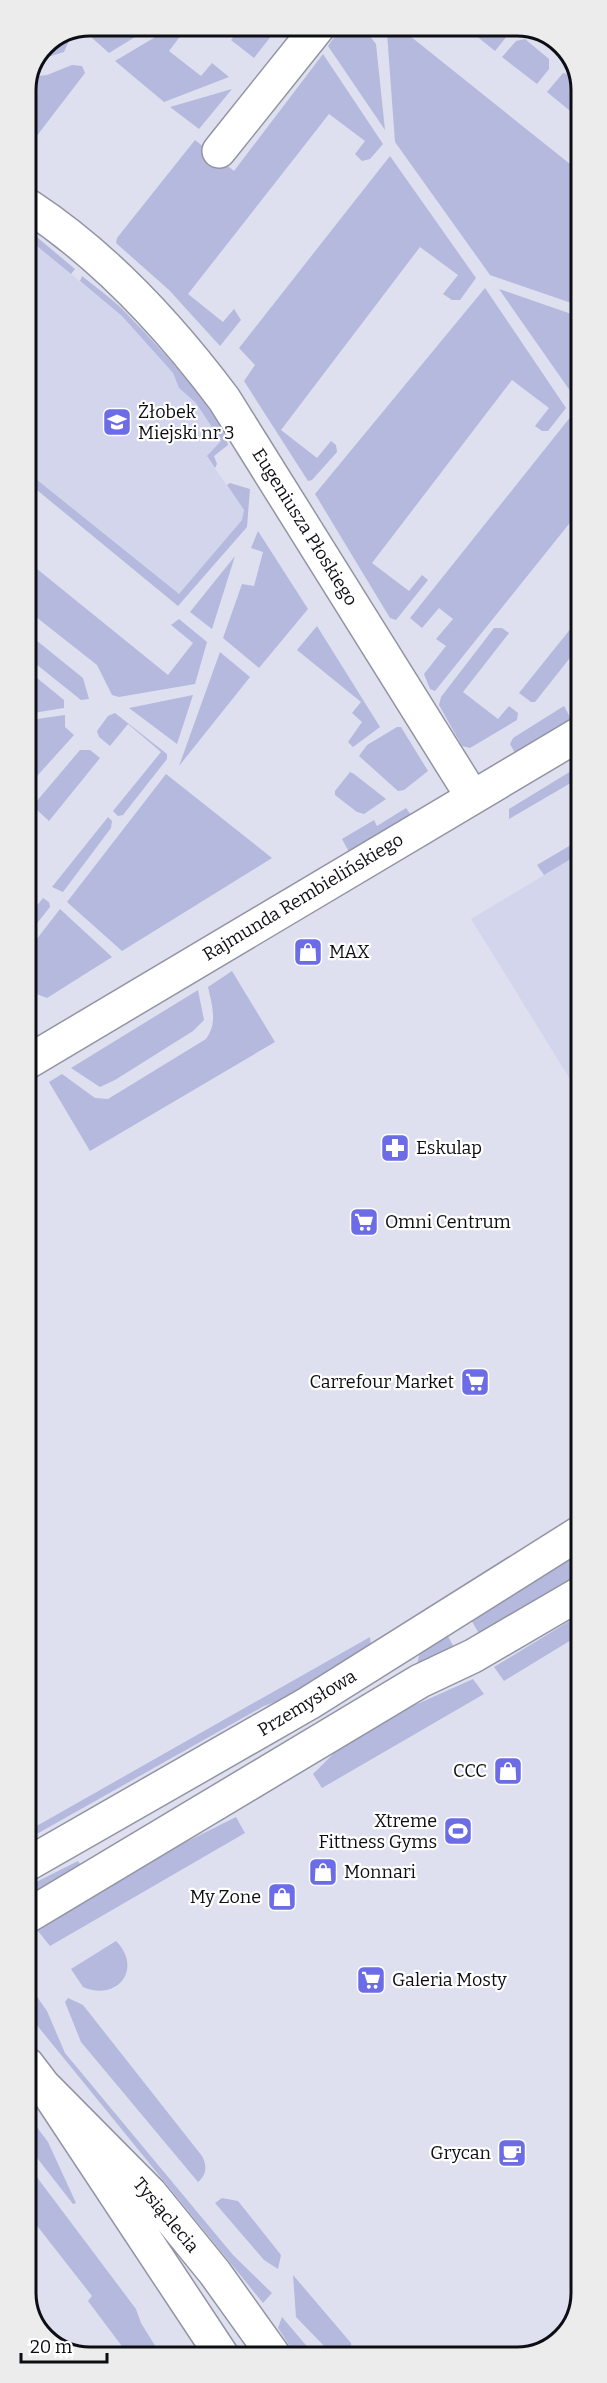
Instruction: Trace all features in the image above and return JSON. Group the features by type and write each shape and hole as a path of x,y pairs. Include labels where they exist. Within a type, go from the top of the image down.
{"street":[{"path":"219,151 311,36"},
{"name":"Eugeniusza Płoskiego","path":"36,211 63,229 112,273 196,362 224,399 472,796"},
{"name":"Rajmunda Rembielińskiego","path":"36,1056 571,739"},
{"name":"Przemysłowa","path":"36,1859 319,1697 571,1538"},
{"path":"36,1913 420,1681 473,1656 571,1599"},
{"name":"Tysiąclecia","path":"36,2076 150,2193 215,2273 268,2347"},
{"name":"Tysiąclecia","path":"36,2076 216,2347"}],"shaded area":[{"path":"90,36 137,36 109,53"},
{"path":"157,36 180,36 169,51 201,76 212,63 229,77 164,102 115,61"},
{"path":"234,36 271,36 254,58 231,40"},
{"path":"335,36 370,36 376,44 385,130 328,46"},
{"path":"387,36 410,36 571,165 571,303 490,275 395,142"},
{"path":"476,36 507,36 495,51"},
{"path":"525,39 549,59 549,69 537,84 502,57 516,41"},
{"path":"68,41 64,52 48,57"},
{"path":"323,54 383,144 370,159 362,161 355,154 365,141 329,114 188,294 223,322 234,309 241,320 220,346 169,290 116,243 117,238 195,140 234,171"},
{"path":"72,65 82,66 85,73 36,137 37,79 38,76"},
{"path":"563,73 569,74 571,112 547,92"},
{"path":"232,89 199,129 170,107"},
{"path":"390,156 476,278 460,300 452,300 443,294 458,275 420,247 281,430 317,458 331,441 336,445 337,452 312,480 308,481 244,381 255,365 239,348"},
{"path":"36,236 75,269 71,274 36,245"},
{"name":"Żłobek Miejski nr 3","path":"36,245 122,316 173,373 179,388 196,403 221,441 207,457 244,510 242,520 179,595 36,479"},
{"path":"82,276 118,305 145,332 213,414 228,445 214,456 217,464 215,468 207,456 221,441 196,403 179,388 173,373 122,316 80,281"},
{"path":"485,288 566,408 548,431 542,431 535,426 549,408 512,380 372,563 409,591 422,575 428,580 396,620 390,618 315,494"},
{"path":"499,289 571,314 571,392"},
{"path":"571,416 571,521 435,691 430,689 424,674 446,646 436,639 453,619 439,608 422,628 410,618"},
{"path":"36,479 179,594 242,520 244,510 227,485 230,483 250,489 247,527 178,606 36,489"},
{"path":"258,531 308,609 259,668 223,638 242,584 254,586 263,552 251,548"},
{"path":"235,556 212,629 190,612"},
{"path":"36,568 168,675 193,643 171,625 179,619 207,642 195,684 119,697 112,695 97,665 36,617"},
{"path":"317,626 380,727 353,747 348,742 362,722 352,713 361,702 297,650"},
{"path":"494,628 502,628 509,633 463,692 498,719 509,706 518,713 517,720 470,748 462,746 439,705 441,697"},
{"path":"571,628 571,657 535,702 531,702 519,693"},
{"path":"36,640 83,678 89,699 81,700 36,664"},
{"path":"220,652 250,677 179,766"},
{"path":"36,677 64,700 64,708 36,713"},
{"path":"193,695 177,744 129,708"},
{"path":"564,706 571,719 515,753 510,744 513,738"},
{"path":"115,713 167,754 167,759 123,815 118,816 113,811 161,752 128,724 110,746 99,737 97,731 108,716"},
{"path":"65,715 65,727 74,735 36,776 36,719"},
{"path":"397,727 401,727 428,771 404,790 398,791 359,756 367,745"},
{"path":"80,750 90,750 100,758 49,821 36,809 36,802"},
{"path":"571,771 571,783 509,819 509,809"},
{"path":"350,772 386,799 364,814 357,812 335,795 335,791"},
{"path":"166,774 272,858 122,951 67,902"},
{"path":"406,808 411,815 349,852 342,839 374,820 377,826"},
{"path":"108,817 112,821 111,828 63,892 52,887"},
{"path":"571,845 571,859 544,875 537,865"},
{"path":"571,859 571,1081 471,919"},
{"path":"43,898 49,902 50,907 36,924 36,907"},
{"path":"60,909 112,957 47,998 36,994 36,940"},
{"path":"232,971 275,1042 90,1151 49,1082 62,1074 95,1098 108,1099 206,1039 213,1020 208,987"},
{"path":"198,990 204,1020 193,1031 115,1080 100,1087 71,1068"},
{"path":"571,1557 571,1583 481,1637 467,1613"},
{"path":"571,1620 571,1640 504,1681 494,1667"},
{"path":"444,1629 456,1651 415,1674 420,1651"},
{"path":"370,1637 371,1647 319,1687 264,1706 36,1834 36,1826"},
{"path":"473,1679 484,1694 322,1788 313,1774 355,1732"},
{"path":"236,1817 245,1833 50,1946 38,1931 138,1866"},
{"path":"78,1861 81,1865 36,1894 36,1882"},
{"path":"116,1941 124,1951 127,1962 127,1971 123,1980 107,1990 83,1987 71,1969"},
{"path":"36,1995 47,2011 65,2053 233,2255 272,2293 263,2303 36,2024"},
{"path":"68,1998 83,2005 202,2156 205,2170 198,2182 81,2042 65,2002"},
{"path":"36,2126 48,2142 76,2203 73,2204 36,2157"},
{"path":"36,2176 136,2309 141,2323 156,2347 122,2347 88,2301 92,2296 36,2224"},
{"path":"222,2198 238,2201 281,2255 278,2269 264,2260 215,2203"},
{"path":"293,2275 351,2343 351,2347 325,2347 296,2317"},
{"path":"282,2317 308,2347 290,2347 278,2328"}],"place":[{"name":"Żłobek Miejski nr 3","path":"117,422"},
{"name":"MAX","path":"308,952"},
{"name":"Eskulap","path":"395,1148"},
{"name":"Omni Centrum","path":"364,1222"},
{"name":"Carrefour Market","path":"475,1382"},
{"name":"CCC","path":"508,1771"},
{"name":"Xtreme Fittness Gyms","path":"458,1831"},
{"name":"Monnari","path":"323,1872"},
{"name":"My Zone","path":"282,1897"},
{"name":"Galeria Mosty","path":"371,1980"},
{"name":"Grycan","path":"512,2153"}]}
